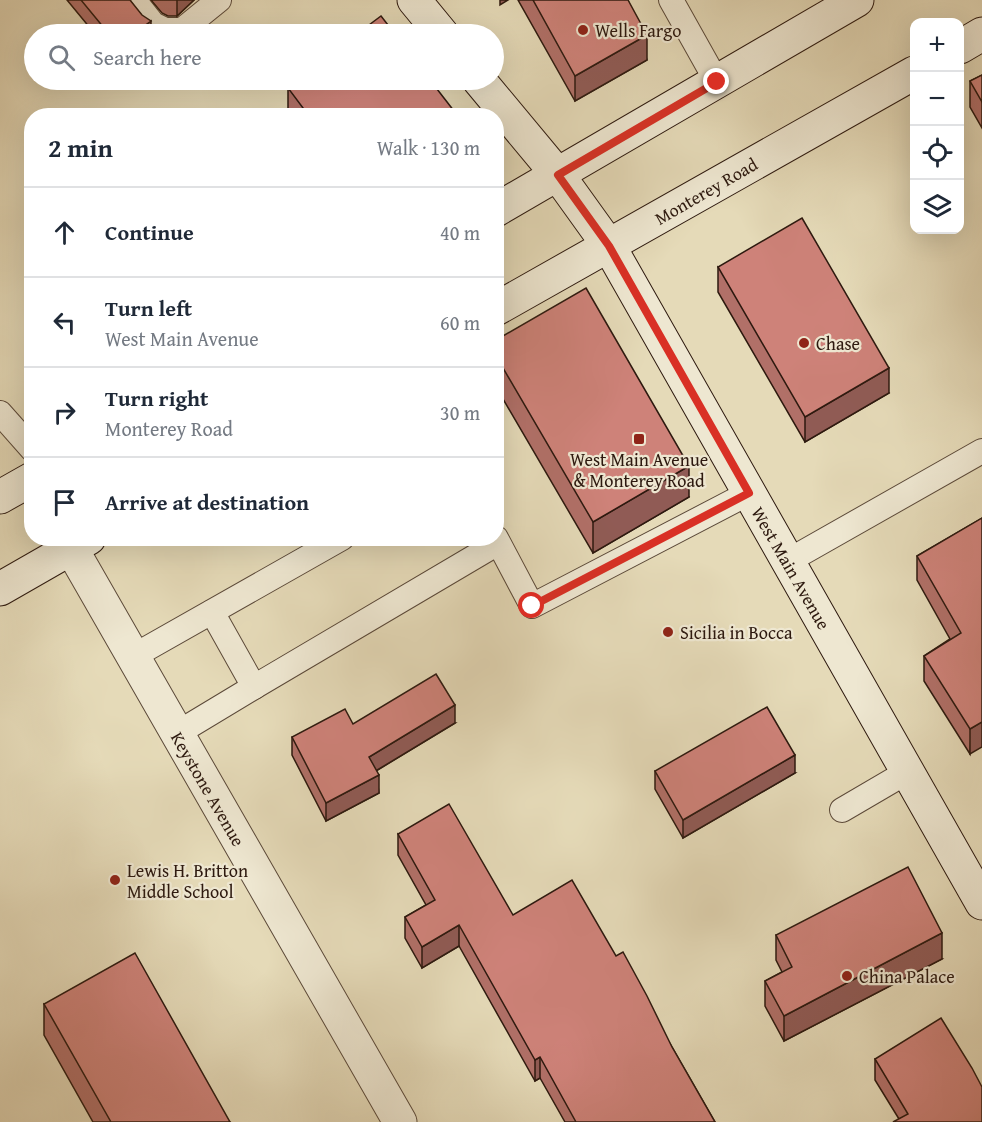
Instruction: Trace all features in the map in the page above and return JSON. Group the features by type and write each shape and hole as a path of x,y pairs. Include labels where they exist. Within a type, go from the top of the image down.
{"main road":[{"path":"504,205 857,0"},
{"path":"418,2 434,24"},
{"path":"964,45 982,34"},
{"name":"Monterey Road","path":"504,305 910,76"},
{"name":"West Main Avenue","path":"487,90 502,108"},
{"name":"West Main Avenue","path":"504,110 558,175 609,246 982,903"},
{"path":"0,497 24,484"},
{"path":"0,589 75,546"},
{"name":"Keystone Avenue","path":"81,546 132,657 399,1122"}],"lane":[{"path":"134,0 153,24"},
{"path":"189,24 219,0"},
{"path":"671,0 717,82"},
{"path":"0,413 24,440"},
{"path":"788,561 982,451"},
{"path":"500,546 532,606 749,493"},
{"path":"132,657 328,546"},
{"path":"176,734 489,546"},
{"path":"212,612 254,687"},
{"path":"842,810 907,771"}],"building":[{"path":"81,0 130,0 142,15 151,21 147,24 101,24"},
{"name":"Wells Fargo","path":"533,0 628,0 647,35 575,76"},
{"path":"381,16 387,24 370,24"},
{"path":"982,75 982,102 970,81"},
{"path":"290,90 438,90 452,108 303,108"},
{"name":"Chase","path":"802,218 889,368 805,417 718,267"},
{"path":"586,288 689,466 593,522 504,370 504,335"},
{"path":"982,518 982,722 970,729 924,656 961,633 917,556"},
{"path":"436,674 455,705 369,757 379,775 326,803 292,737 345,709 353,724"},
{"path":"767,707 795,755 683,820 655,771"},
{"path":"449,804 513,915 572,880 616,956 623,952 672,1047 715,1122 576,1122 540,1057 535,1060 459,925 422,947 405,917 435,900 398,834"},
{"name":"China Palace","path":"908,867 942,933 784,1016 765,981 792,967 776,935"},
{"path":"135,953 230,1122 111,1122 44,1004"},
{"path":"941,1018 982,1087 982,1122 893,1122 908,1114 875,1059"}],"place":[{"name":"Wells Fargo","path":"583,30"},
{"name":"Chase","path":"804,343"},
{"name":"West Main Avenue & Monterey Road","path":"639,439"},
{"name":"Sicilia in Bocca","path":"668,632"},
{"name":"Lewis H. Britton Middle School","path":"115,880"},
{"name":"China Palace","path":"847,976"}],"route":[{"path":"532,606 749,493 609,246 558,175 717,82"}]}
